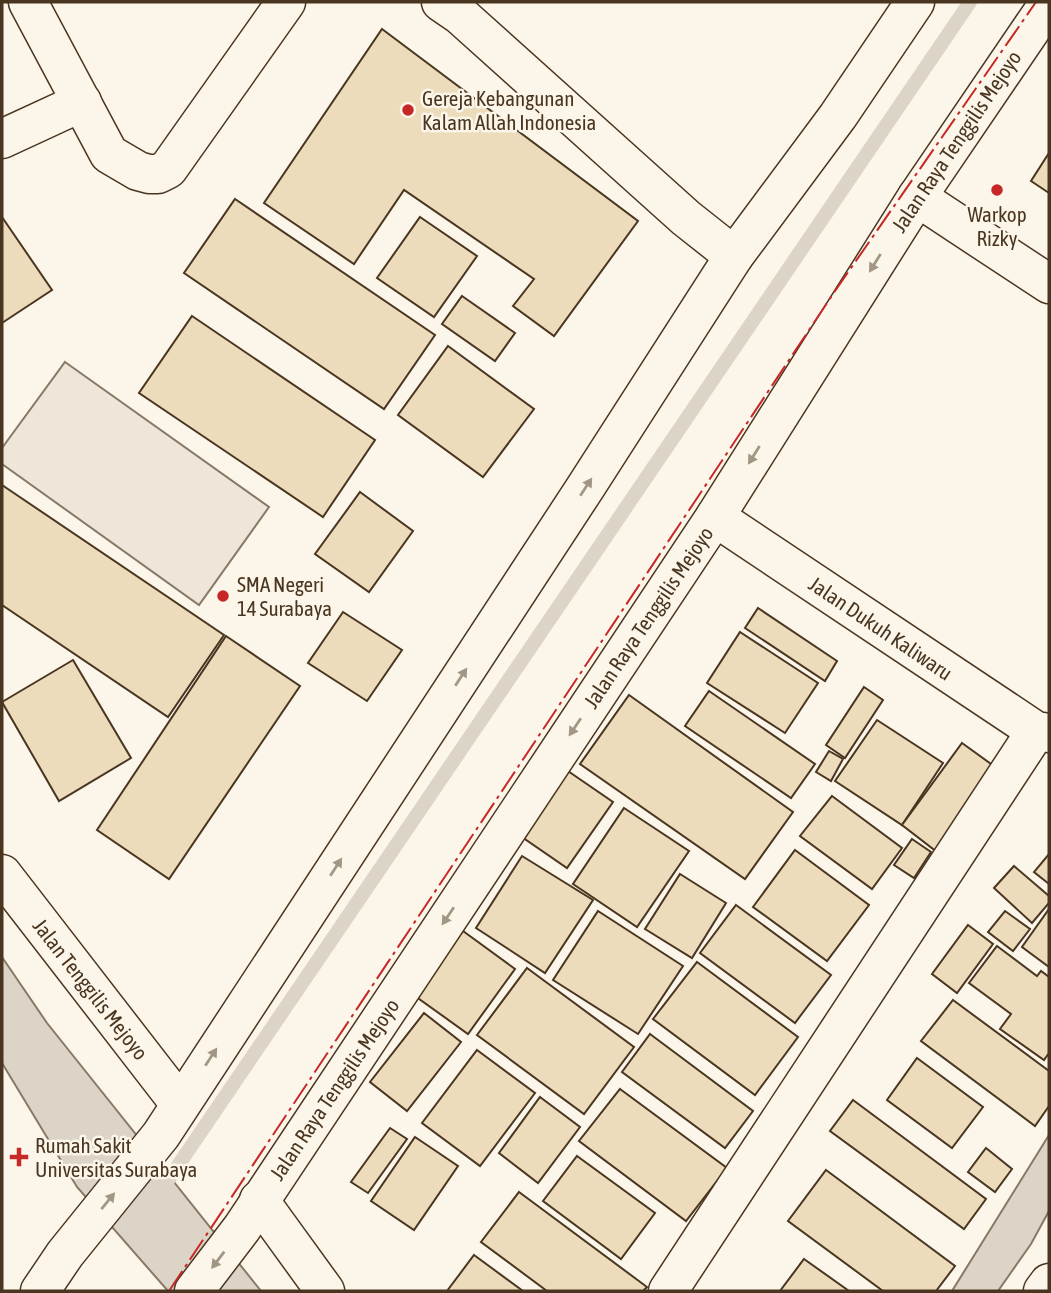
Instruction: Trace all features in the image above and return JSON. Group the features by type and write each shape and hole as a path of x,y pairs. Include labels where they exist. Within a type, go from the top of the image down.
{"street":[{"path":"28,2 109,154 138,171 149,174 158,174 168,169 286,2"},
{"path":"441,2 470,24 686,218 734,256"},
{"path":"40,1291 65,1254 171,1120 578,500 734,256 838,116 915,2"},
{"name":"Jalan Raya Tenggilis Mejoyo","path":"194,1291 251,1214 715,517 917,197 1049,3"},
{"path":"2,139 82,102"},
{"path":"917,197 1049,284"},
{"name":"Jalan Dukuh Kaliwaru","path":"715,517 1043,732"},
{"path":"668,1291 1043,732"},
{"name":"Jalan Tenggilis Mejoyo","path":"2,874 171,1120"},
{"path":"251,1214 325,1291"},
{"path":"1043,1291 1049,1283"}],"shaded area":[{"path":"65,362 269,507 199,605 2,464 2,448"},
{"path":"2,957 47,1023 261,1291 168,1291 77,1187 2,1063"},
{"path":"1049,1135 1049,1211 1031,1244 998,1291 952,1291"}],"building":[{"name":"Gereja Kebangunan Kalam Allah Indonesia","path":"382,29 638,221 554,336 513,306 534,279 404,190 354,264 264,203"},
{"path":"1049,153 1049,193 1031,181"},
{"path":"235,199 435,335 384,409 184,273"},
{"path":"2,217 52,290 2,323"},
{"path":"420,217 477,256 434,317 377,278"},
{"path":"462,296 515,333 495,361 442,324"},
{"path":"192,316 375,440 323,517 139,393"},
{"path":"448,346 534,409 483,477 398,415"},
{"path":"2,485 224,635 168,717 2,605"},
{"path":"360,492 413,531 369,592 315,554"},
{"path":"758,608 837,661 825,681 745,628"},
{"path":"343,612 402,650 367,701 308,663"},
{"path":"740,632 818,683 785,733 707,683"},
{"path":"226,636 300,686 169,879 97,830"},
{"path":"73,660 131,758 59,801 2,702"},
{"path":"864,687 883,700 845,758 826,745"},
{"path":"709,691 815,764 791,798 685,726"},
{"path":"629,695 793,812 745,879 580,764"},
{"path":"877,720 943,763 902,825 835,781"},
{"path":"962,743 998,769 937,852 902,825"},
{"path":"829,751 843,759 831,781 816,772"},
{"path":"565,769 613,802 567,868 519,835"},
{"path":"832,796 902,848 872,889 800,836"},
{"path":"624,808 689,851 637,927 573,884"},
{"path":"912,839 931,852 914,878 894,865"},
{"path":"795,850 869,905 827,961 753,907"},
{"path":"1049,854 1049,884 1034,872"},
{"path":"522,856 593,900 545,973 476,928"},
{"path":"1014,866 1049,896 1049,903 1032,923 994,888"},
{"path":"680,874 726,903 692,958 645,929"},
{"path":"736,905 831,975 795,1023 700,953"},
{"path":"1049,909 1049,967 1022,947"},
{"path":"598,911 683,966 638,1034 553,980"},
{"path":"1005,911 1030,929 1013,951 988,932"},
{"path":"968,925 993,944 957,993 932,974"},
{"path":"463,931 515,969 468,1034 415,996"},
{"path":"997,946 1037,976 1041,971 1049,977 1049,1053 1044,1060 1000,1029 1011,1014 969,983"},
{"path":"697,962 798,1037 755,1095 653,1019"},
{"path":"527,968 634,1047 584,1114 477,1035"},
{"path":"953,1000 1049,1071 1049,1106 1035,1126 921,1041"},
{"path":"424,1013 461,1042 407,1111 370,1082"},
{"path":"650,1034 753,1111 725,1148 622,1072"},
{"path":"477,1050 535,1093 480,1166 422,1123"},
{"path":"917,1058 983,1107 952,1148 887,1100"},
{"path":"620,1089 727,1168 686,1221 579,1141"},
{"path":"540,1097 580,1127 538,1183 499,1153"},
{"path":"853,1100 986,1199 964,1229 830,1131"},
{"path":"390,1128 407,1139 368,1193 351,1182"},
{"path":"415,1137 458,1166 414,1230 371,1201"},
{"path":"986,1148 1012,1169 995,1192 968,1172"},
{"path":"577,1156 655,1213 621,1259 543,1201"},
{"path":"826,1170 955,1266 936,1291 883,1291 788,1221"},
{"path":"519,1192 647,1287 643,1291 547,1291 481,1242"},
{"path":"474,1255 523,1291 447,1291"},
{"path":"804,1259 849,1291 780,1291"}],"waterway":[{"path":"160,1192 970,2"}],"power":[{"path":"169,1291 835,291 1036,2"}],"place":[{"name":"Gereja Kebangunan Kalam Allah Indonesia","path":"408,110"},
{"name":"Warkop Rizky","path":"997,190"},
{"name":"SMA Negeri 14 Surabaya","path":"223,596"},
{"name":"Rumah Sakit Universitas Surabaya","path":"19,1157"}]}
